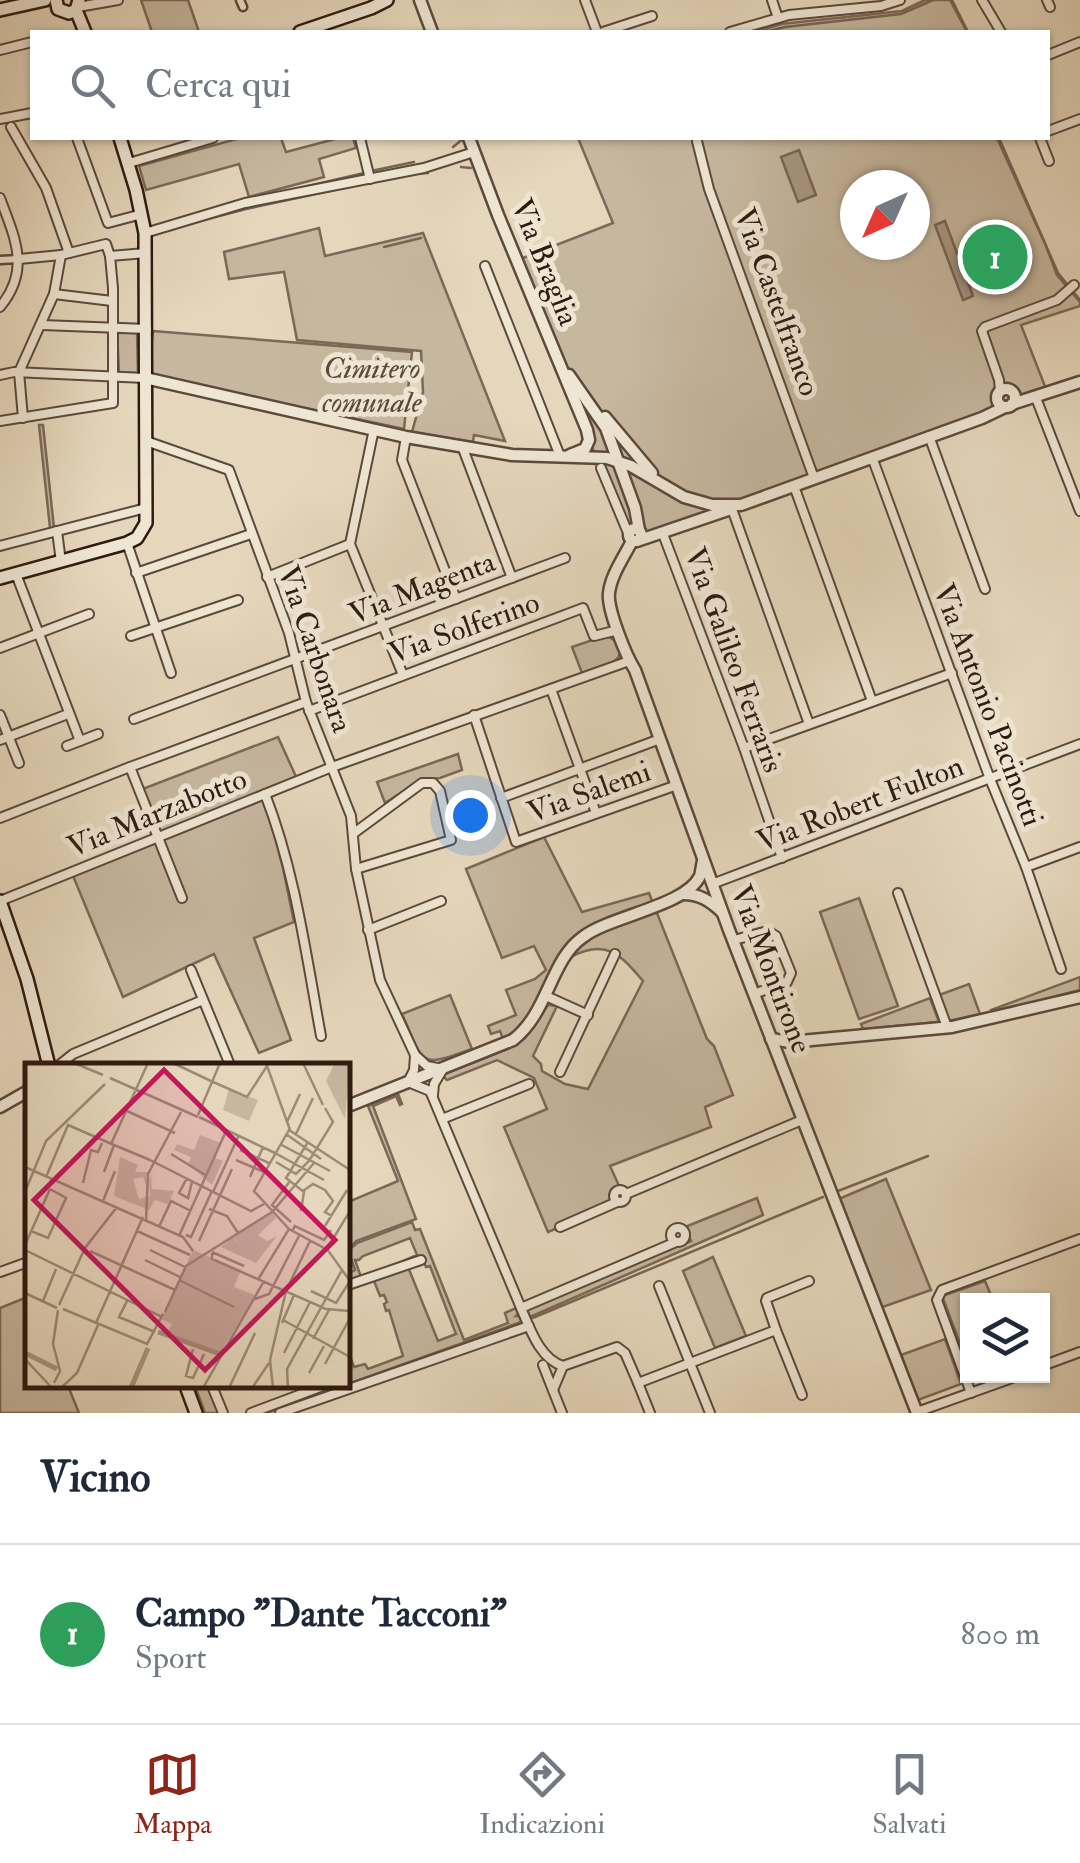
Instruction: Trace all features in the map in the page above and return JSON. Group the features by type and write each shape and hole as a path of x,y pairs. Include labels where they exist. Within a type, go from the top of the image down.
{"main road":[{"path":"330,28 387,0"},
{"path":"0,10 48,2 62,12 75,8 84,30"},
{"path":"0,578 127,543 138,538 146,523 145,234 121,140"},
{"path":"0,901 26,979 45,1063"},
{"path":"187,1388 196,1413"}],"street":[{"path":"75,8 118,0"},
{"path":"420,0 431,30"},
{"path":"585,0 599,30"},
{"path":"772,0 778,18"},
{"path":"818,0 822,10"},
{"path":"737,30 778,18 881,6 900,0"},
{"path":"982,0 1000,30"},
{"path":"606,30 652,16"},
{"path":"0,50 30,42"},
{"path":"1050,54 1080,42"},
{"path":"3,119 30,113"},
{"path":"3,119 46,188 65,254 42,325 19,372 23,418"},
{"path":"1050,130 1080,119"},
{"path":"0,136 11,127"},
{"path":"78,140 108,223 142,214"},
{"path":"129,163 206,140"},
{"path":"360,140 369,174"},
{"name":"Via Braglia","path":"470,140 589,440 585,449 562,456"},
{"path":"1041,140 1049,161"},
{"name":"Via Castelfranco","path":"697,141 709,188 814,478"},
{"path":"145,234 245,204 369,174 424,168 474,152"},
{"path":"0,198 19,259 12,287 0,307"},
{"path":"0,260 65,254 106,244 110,256 114,377 113,403 0,421"},
{"path":"110,256 146,253"},
{"path":"485,266 562,456"},
{"path":"1005,396 982,331 984,327 1058,300 1071,288"},
{"path":"54,294 112,302"},
{"path":"42,325 147,329"},
{"path":"554,348 637,456 671,490"},
{"name":"Via Braglia","path":"554,348 567,373 602,420 619,461"},
{"path":"0,375 19,372 145,378 406,436 512,455 619,461 684,497 736,507"},
{"path":"601,468 634,535 662,534 982,418 1005,396 1036,398 1080,382"},
{"path":"1036,398 1080,512"},
{"path":"374,429 350,544 403,675"},
{"path":"406,436 402,460 456,599"},
{"path":"929,436 986,588"},
{"name":"Via Carbonara","path":"146,441 228,470 289,633 307,706 351,816 356,869 380,980 432,1092 529,1326 550,1359 563,1366"},
{"path":"462,446 512,578"},
{"name":"Via Antonio Pacinotti","path":"872,457 1061,969"},
{"name":"Via Montirone","path":"619,461 630,494 634,535 608,600 771,1040 917,1412"},
{"path":"794,486 872,701"},
{"path":"736,507 809,724"},
{"path":"0,546 146,508"},
{"path":"58,531 61,562"},
{"path":"136,573 251,534"},
{"name":"Via Galileo Ferraris","path":"662,534 782,858"},
{"path":"127,543 171,672"},
{"path":"268,577 350,544"},
{"name":"Via Magenta","path":"134,718 565,558"},
{"path":"16,574 80,741"},
{"path":"131,636 238,600"},
{"name":"Via Solferino","path":"0,818 130,766 403,675 582,608 594,636 618,630"},
{"path":"0,648 89,614"},
{"name":"Via Marzabotto","path":"0,901 332,766 629,661"},
{"path":"744,748 952,672"},
{"path":"550,689 596,813"},
{"path":"4,738 68,714"},
{"path":"474,715 501,798 660,739"},
{"path":"0,716 4,738 18,763"},
{"path":"67,746 98,734"},
{"name":"Via Robert Fulton","path":"712,884 1080,744"},
{"path":"130,766 182,898"},
{"path":"354,833 422,782 432,783 440,792 451,840 356,869"},
{"name":"Via Salemi","path":"501,798 516,842 677,785"},
{"path":"265,794 300,915 321,1036"},
{"path":"1026,867 1080,847"},
{"path":"687,892 698,879 704,860"},
{"path":"350,1105 513,1040 531,1023 572,947 582,937 712,884"},
{"path":"687,892 709,900 723,913"},
{"path":"898,893 946,1027"},
{"path":"368,930 441,902"},
{"path":"734,940 772,932 786,962 790,973 787,982 754,994"},
{"path":"560,1072 615,954"},
{"path":"191,970 229,1063"},
{"path":"546,996 588,1015"},
{"path":"771,1040 790,1042 946,1027 1080,997"},
{"path":"62,1063 73,1054 203,1000"},
{"path":"776,1052 790,1042"},
{"path":"408,1082 416,1059 442,1069"},
{"path":"408,1082 432,1092 442,1069"},
{"path":"442,1119 529,1084"},
{"path":"0,1107 25,1093"},
{"path":"560,1227 624,1201 626,1194 802,1120"},
{"path":"972,1393 938,1294 1080,1238"},
{"path":"523,1312 676,1242"},
{"path":"350,1284 421,1260"},
{"path":"0,1272 25,1263"},
{"path":"802,1395 766,1301 810,1281"},
{"path":"659,1286 710,1413"},
{"path":"280,1413 529,1326"},
{"path":"638,1383 776,1330"},
{"path":"553,1390 563,1366 617,1347 625,1353 650,1413"},
{"path":"1050,1363 1080,1352"},
{"path":"543,1365 562,1413"},
{"path":"917,1412 999,1383"},
{"path":"213,1388 223,1413"},
{"path":"251,1413 318,1388"},
{"path":"324,1388 327,1397"}],"green space":[{"path":"141,0 188,0 198,30 151,30"},
{"path":"925,0 950,0 966,30 762,30 781,24 902,11"},
{"path":"233,140 282,140 286,152 331,140 354,140 356,148 319,159 324,177 249,197 239,164 146,190 139,166"},
{"path":"579,140 998,140 1057,275 1080,302 1080,306 1021,325 1048,394 633,546 515,261 613,223"},
{"path":"319,228 325,256 423,233 505,441 474,435 473,442 412,432 423,392 421,351 297,340 284,272 229,279 224,252"},
{"path":"137,331 138,373 119,373 117,332"},
{"name":"Cimitero comunale","path":"153,331 412,352 404,429 148,375"},
{"path":"39,425 43,425 54,528 50,528"},
{"path":"604,636 616,643 619,657 582,673 572,647"},
{"path":"278,737 298,781 264,795 294,922 254,938 291,1040 259,1053 214,954 123,997 71,871 158,835 140,790"},
{"path":"458,754 462,770 421,780 385,803 377,782"},
{"path":"544,837 582,912 649,893 733,1095 705,1107 711,1127 610,1166 625,1199 548,1232 504,1127 547,1109 534,1078 497,1060 447,1080 442,1075 508,1049 525,1038 548,1005 557,1006 533,1056 542,1071 565,1084 588,1089 643,981 612,952 583,952 554,968 522,1024 503,1039 500,1031 491,1034 488,1026 516,1015 506,990 535,979 546,970 534,946 502,958 466,869"},
{"path":"859,898 898,1006 859,1019 820,912"},
{"path":"1080,977 1080,990 992,1013 991,1010"},
{"path":"969,984 980,1014 949,1021 939,995"},
{"path":"450,995 472,1049 441,1059 425,1058 402,1014"},
{"path":"930,998 939,1022 863,1029 861,1024"},
{"path":"398,1094 400,1105 396,1096 373,1106 416,1219 356,1241 350,1248 350,1201 398,1181 368,1106"},
{"path":"886,1179 931,1290 877,1309 834,1201"},
{"path":"757,1198 763,1215 530,1317 526,1308 691,1241 685,1227"},
{"path":"412,1222 415,1230 420,1229 464,1340 508,1323 505,1313 516,1308 516,1316 523,1325 350,1385 350,1356 354,1367 365,1364 368,1369 403,1356 389,1310 386,1311 387,1302 374,1281 408,1267 438,1341 456,1334 430,1266 426,1267 422,1258 367,1277 417,1255 410,1238 355,1260 361,1277 350,1280 350,1272 355,1270 350,1249"},
{"path":"713,1257 746,1336 715,1348 683,1271"},
{"path":"985,1281 990,1293 960,1293 960,1344 942,1296"},
{"path":"25,1298 25,1388 69,1388 79,1413 0,1413 0,1308"},
{"path":"945,1339 961,1384 918,1400 901,1355"},
{"path":"196,1388 211,1388 221,1413 205,1413"}],"shaded area":[{"path":"799,150 816,195 798,202 781,157"},
{"path":"945,221 973,296 963,300 935,225"}],"waterway":[{"path":"773,30 901,14 933,0"},
{"path":"952,0 967,30"},
{"path":"453,147 462,140"},
{"path":"477,140 481,155"},
{"path":"1000,140 1058,273 1080,300"},
{"path":"371,171 414,162"},
{"path":"461,167 471,168"},
{"path":"230,204 364,173"},
{"path":"414,174 428,173"},
{"path":"181,226 372,182"},
{"path":"384,247 421,238"},
{"path":"838,1191 928,1156"},
{"path":"350,1383 535,1317 823,1197"},
{"path":"267,1413 317,1395"}],"place":[{"name":"Campo \"Dante Tacconi\"","path":"995,257"}]}
